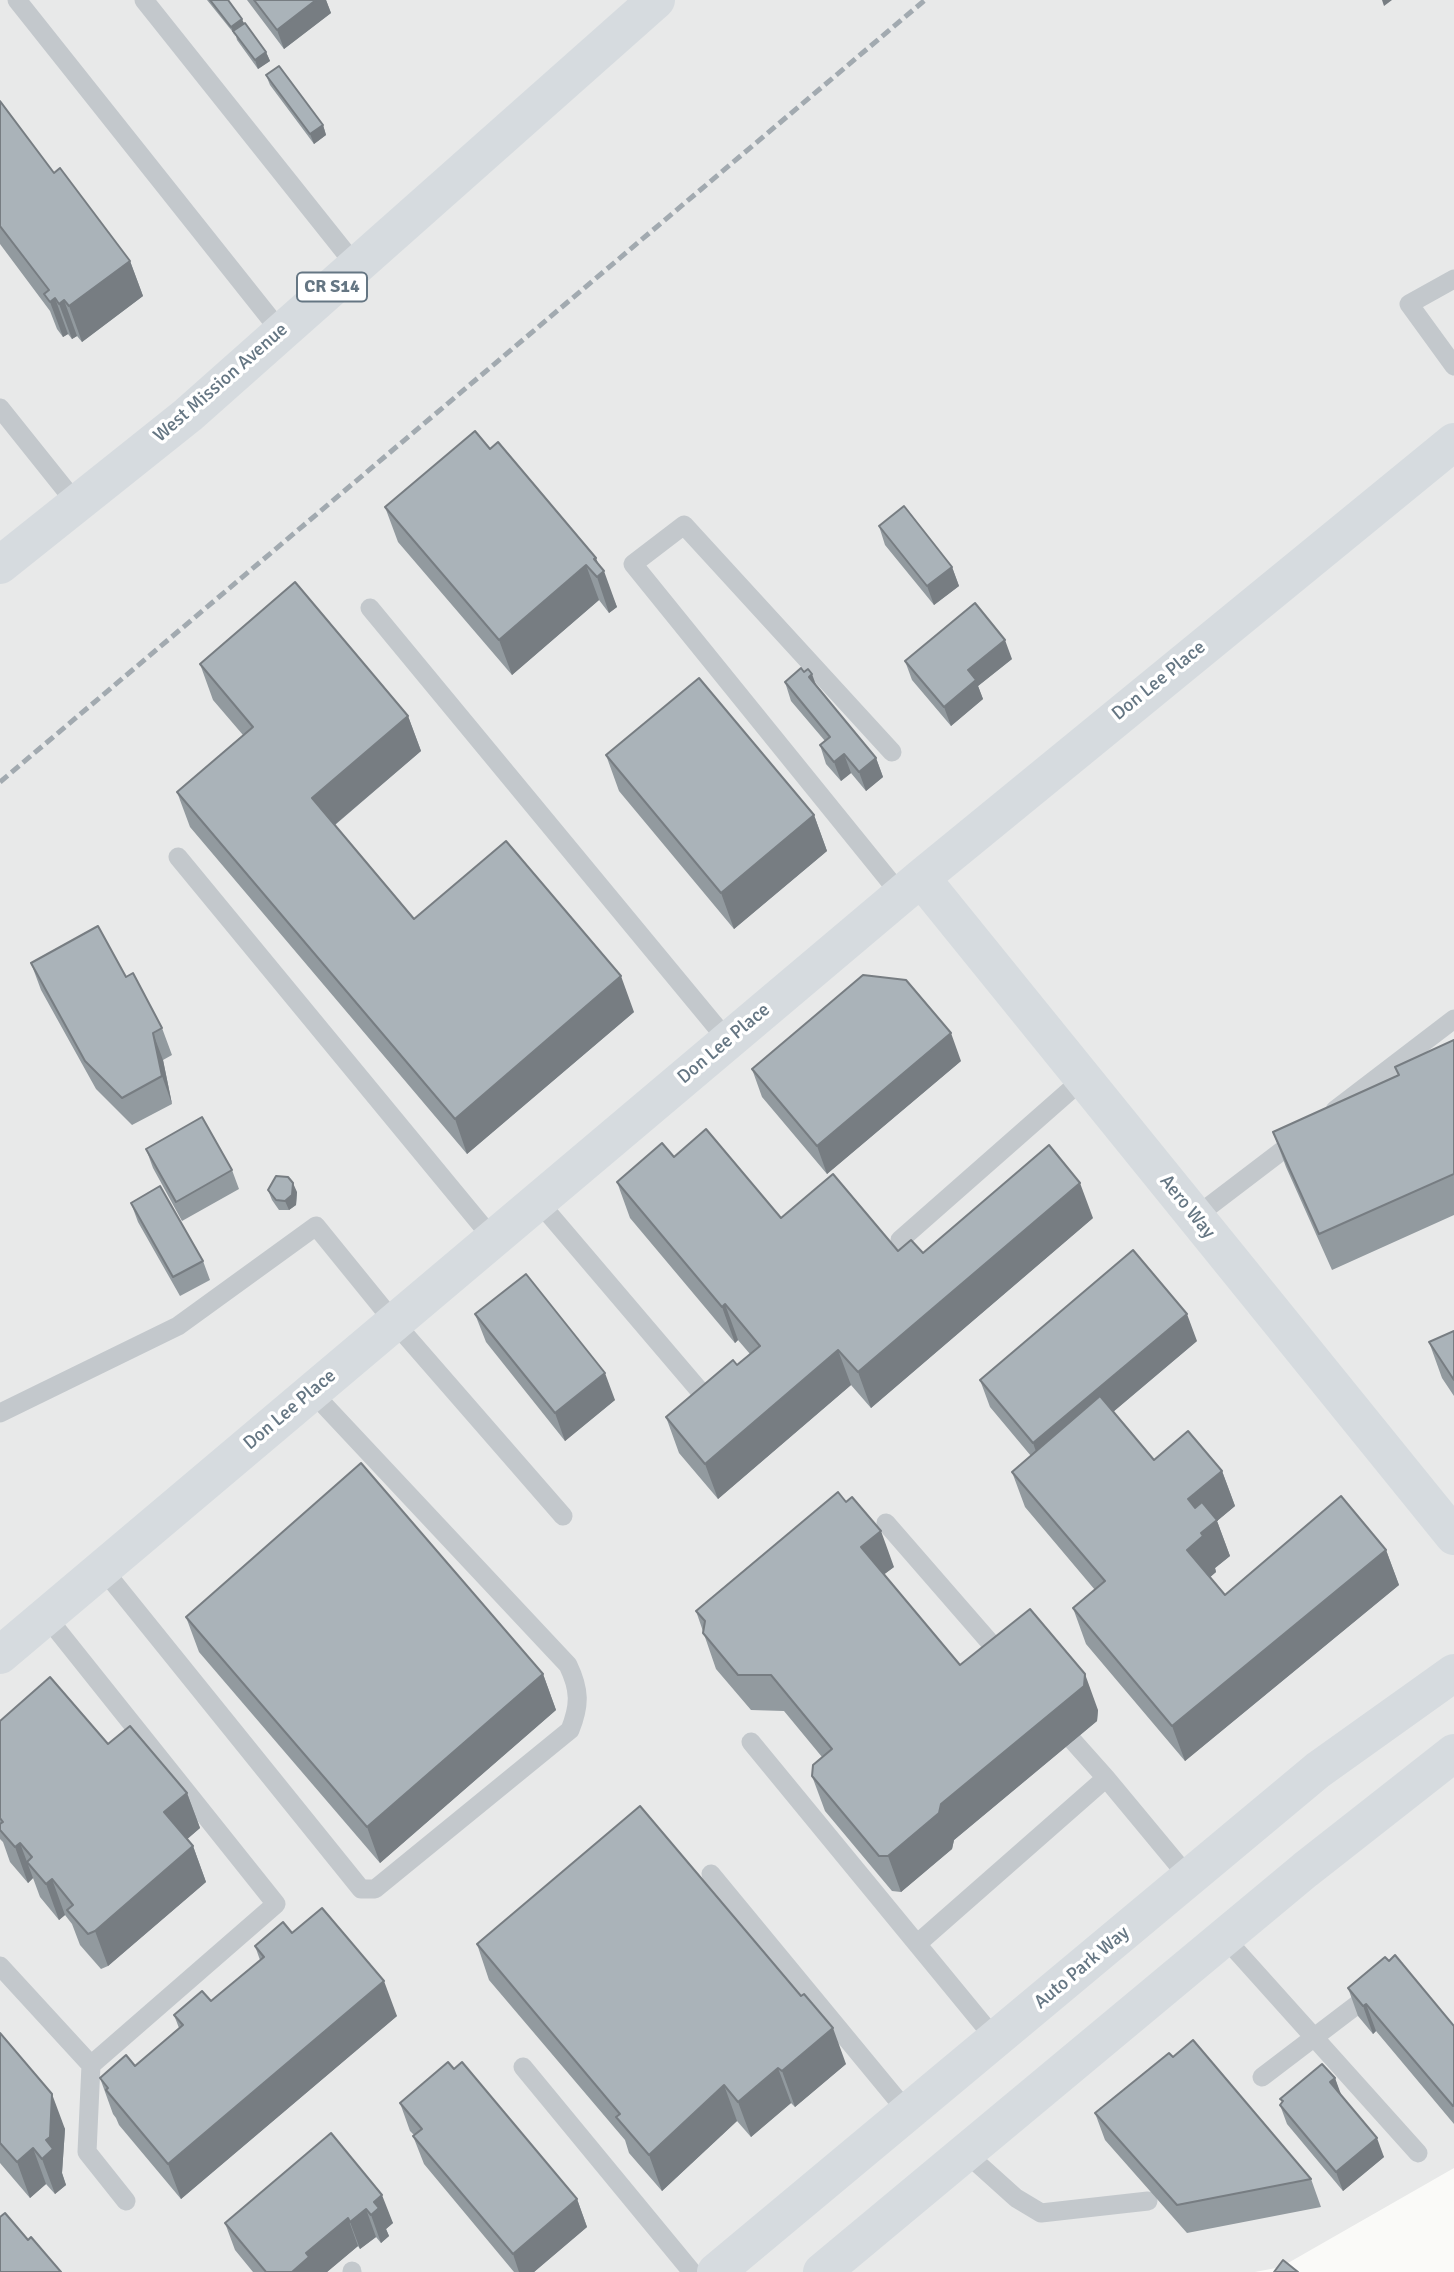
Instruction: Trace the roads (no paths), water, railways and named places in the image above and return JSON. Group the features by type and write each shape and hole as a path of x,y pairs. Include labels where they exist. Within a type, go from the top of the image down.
{"street":[{"name":"West Mission Avenue","path":"0,565 188,415 656,0"},
{"name":"Don Lee Place","path":"0,1655 911,887 1454,442"},
{"name":"Aero Way","path":"911,887 1083,1079 1454,1536"},
{"name":"Auto Park Way","path":"716,2272 909,2114 1318,1770 1454,1673"},
{"path":"822,2272 1224,1937 1454,1753"}],"lane":[{"path":"17,0 281,331"},
{"path":"144,0 356,266"},
{"path":"1454,279 1409,304 1454,366"},
{"path":"0,408 76,503"},
{"path":"892,752 684,525 633,564 911,887"},
{"path":"370,608 728,1041"},
{"path":"178,857 493,1240"},
{"path":"1195,1217 1454,1019"},
{"path":"900,1240 1083,1079"},
{"path":"538,1201 705,1397"},
{"path":"0,1413 178,1326 316,1226 394,1322 563,1516"},
{"path":"102,1568 361,1889 375,1889 570,1730 579,1707 578,1686 568,1665 312,1392"},
{"path":"886,1524 1012,1668"},
{"path":"46,1616 276,1904 91,2064"},
{"path":"1073,1741 1189,1878"},
{"path":"751,1742 996,2040"},
{"path":"917,1944 1106,1778"},
{"path":"711,1874 909,2114"},
{"path":"1224,1937 1418,2153"},
{"path":"0,1966 91,2064 87,2152 126,2201"},
{"path":"1262,2077 1381,1986"},
{"path":"523,2067 692,2272"},
{"path":"966,2153 1016,2198 1041,2213 1148,2201"}],"railway":[{"path":"0,782 925,0"}]}
